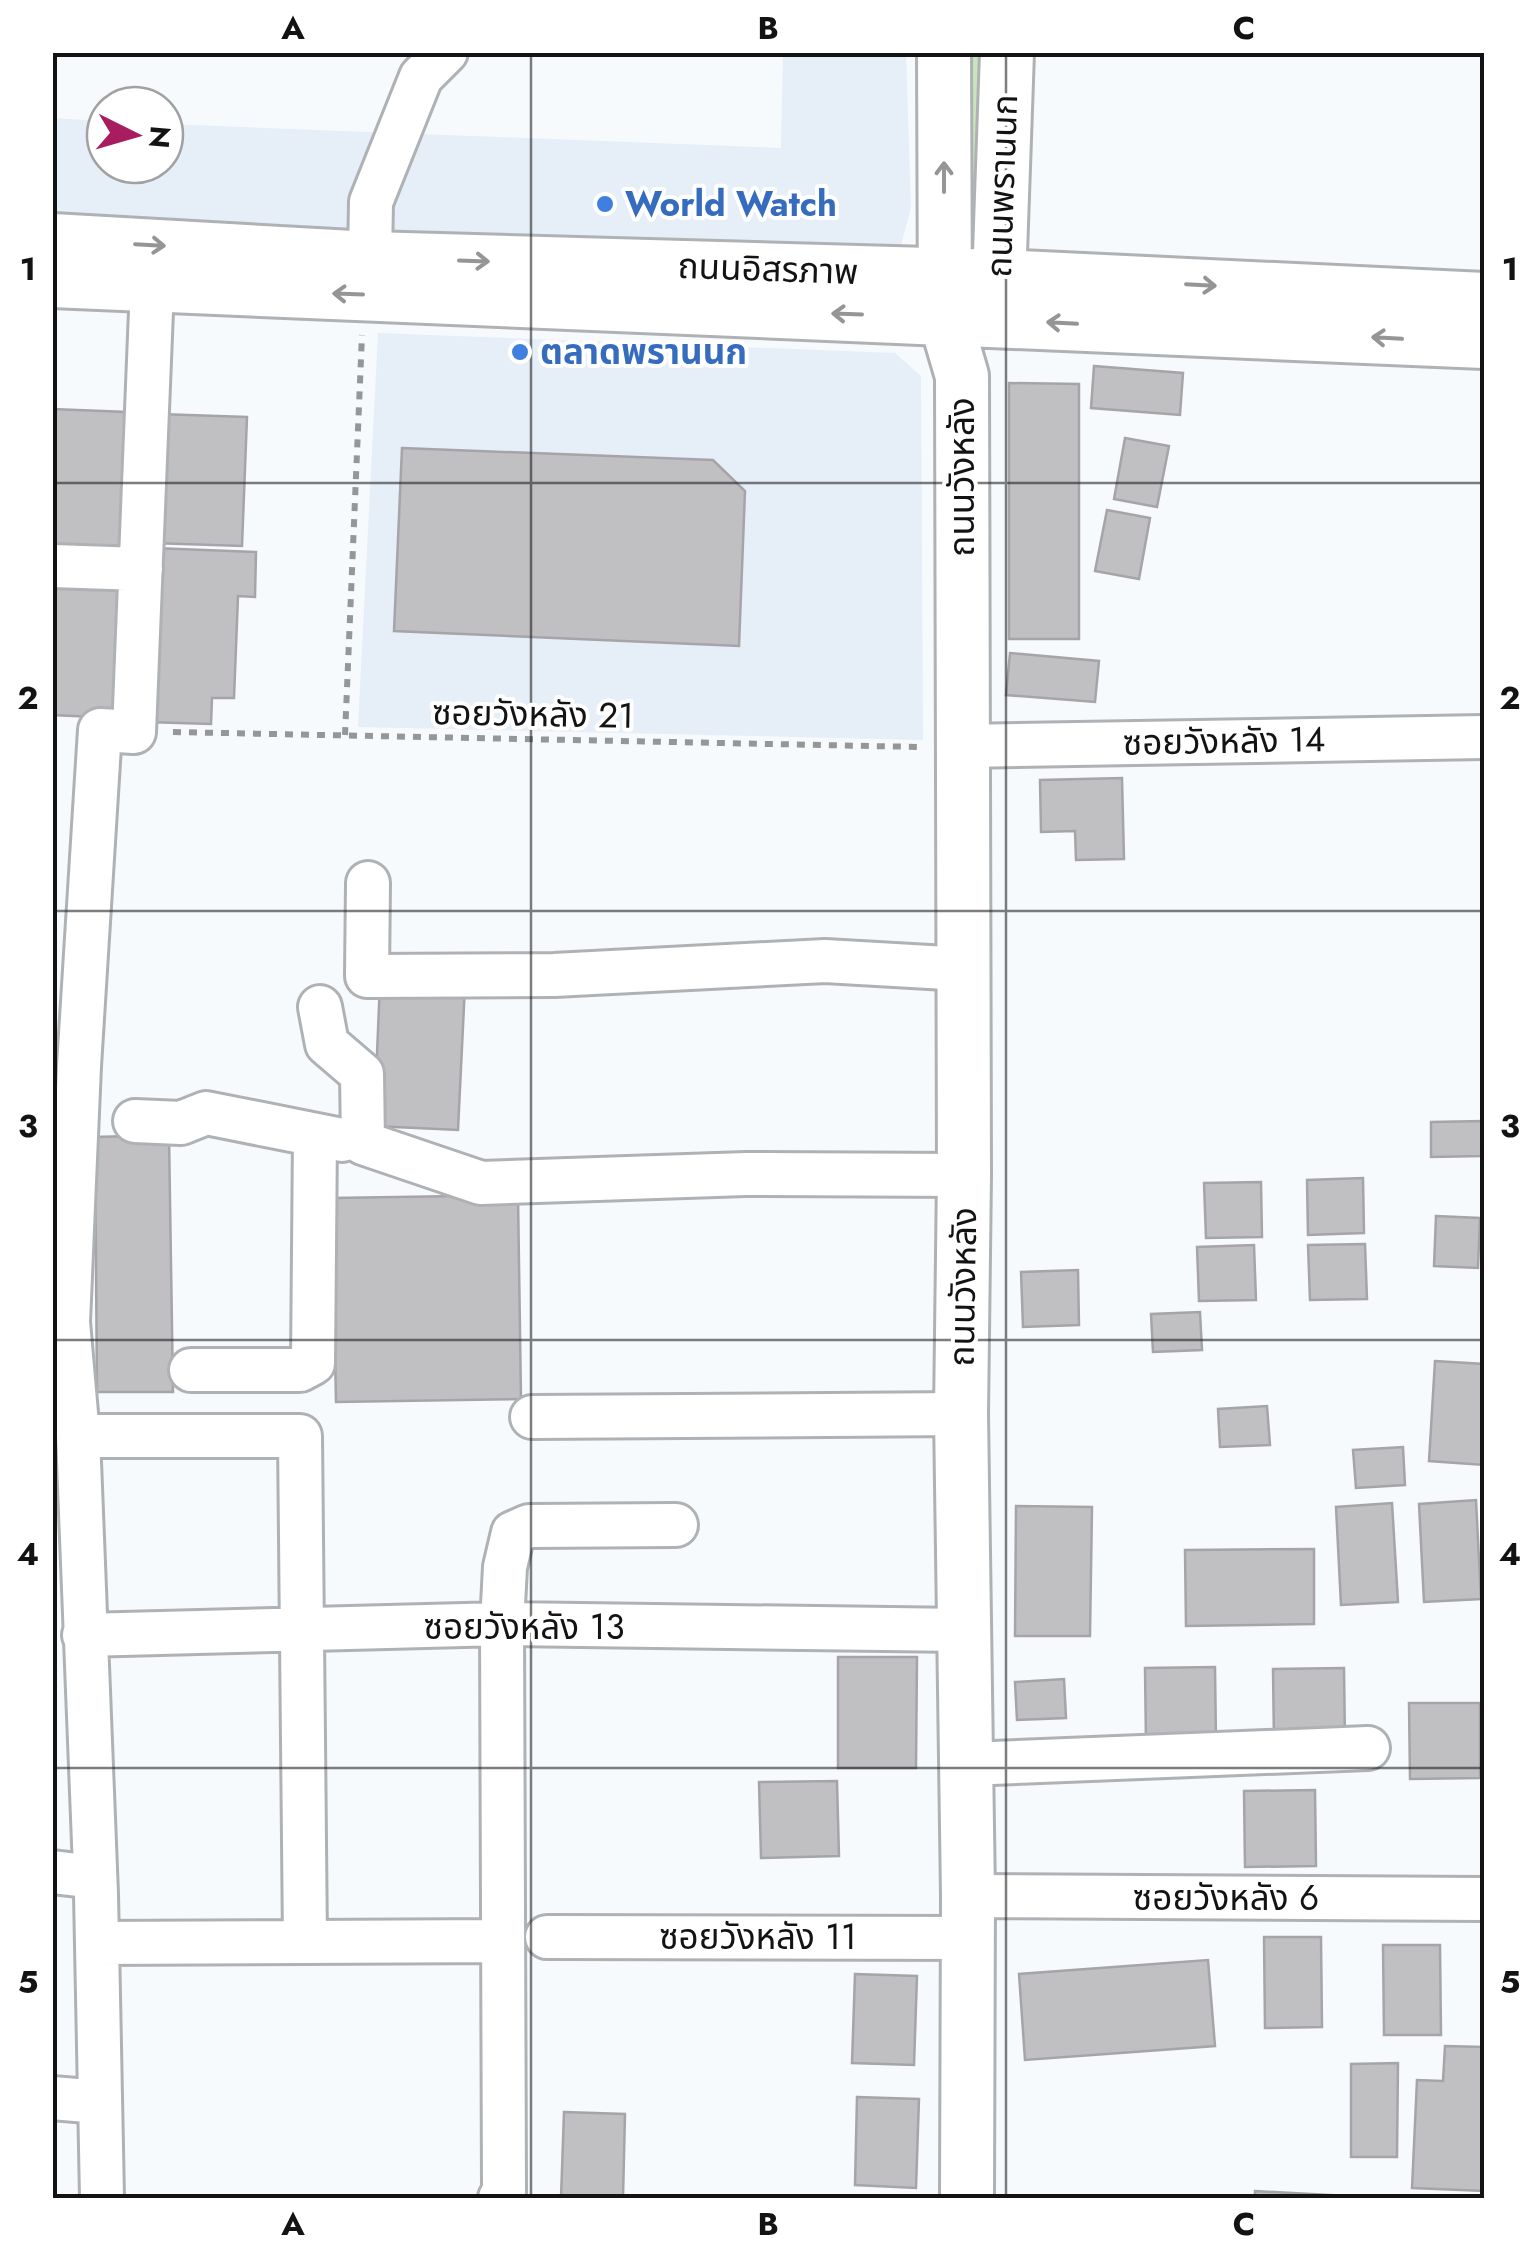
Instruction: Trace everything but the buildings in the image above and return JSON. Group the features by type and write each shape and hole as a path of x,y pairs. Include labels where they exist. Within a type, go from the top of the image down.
{"main road":[{"name":"ถนนพรานนก","path":"944,52 944,297"},
{"name":"ถนนพรานนก","path":"998,298 1007,52"},
{"name":"ถนนอิสรภาพ","path":"52,240 367,276 944,297 1484,299"},
{"path":"52,281 152,286 367,276"},
{"name":"ถนนวังหลัง","path":"944,297 962,376 948,746 964,969 962,1414 967,2198"},
{"name":"ถนนวังหลัง","path":"962,376 998,298"},
{"path":"998,298 1484,342"}],"street":[{"path":"367,276 371,202 421,78 436,57"},
{"path":"102,2198 95,1877 78,1436 60,1321 66,1066 141,569 152,286"},
{"path":"52,566 141,569"},
{"name":"ซอยวังหลัง 14","path":"948,746 1484,737"},
{"path":"368,883 367,976 554,976 825,961 964,969"},
{"path":"320,1007 327,1044 362,1074 363,1143"},
{"path":"134,1121 181,1123 206,1112 363,1143 481,1183 746,1174 964,1175"},
{"path":"191,1370 300,1370 313,1363 315,1136"},
{"path":"532,1417 962,1414"},
{"path":"78,1436 300,1436 304,1942"},
{"path":"500,2198 504,2192 502,1624 507,1549 513,1534 528,1526 676,1524"},
{"name":"ซอยวังหลัง 13","path":"84,1635 502,1624 964,1630"},
{"path":"966,1764 1368,1748"},
{"path":"52,1872 95,1877"},
{"name":"ซอยวังหลัง 6","path":"968,1916 1484,1899"},
{"name":"ซอยวังหลัง 11","path":"548,1937 968,1916"},
{"path":"97,1943 503,1941"},
{"path":"52,2098 100,2102"}],"path":[{"path":"345,736 367,276"},
{"name":"ซอยวังหลัง 21","path":"117,731 948,746"}],"shaded area":[{"path":"783,53 906,53 911,208 901,245 869,254 53,212 52,118 85,120 85,185 185,185 185,125 781,148"},
{"name":"ตลาดพรานนก","path":"378,333 895,353 921,376 923,740 358,727"}],"green space":[{"path":"963,53 981,53 975,230 963,214"}],"place":[{"name":"World Watch","path":"605,204"},
{"name":"ตลาดพรานนก","path":"520,352"}]}
